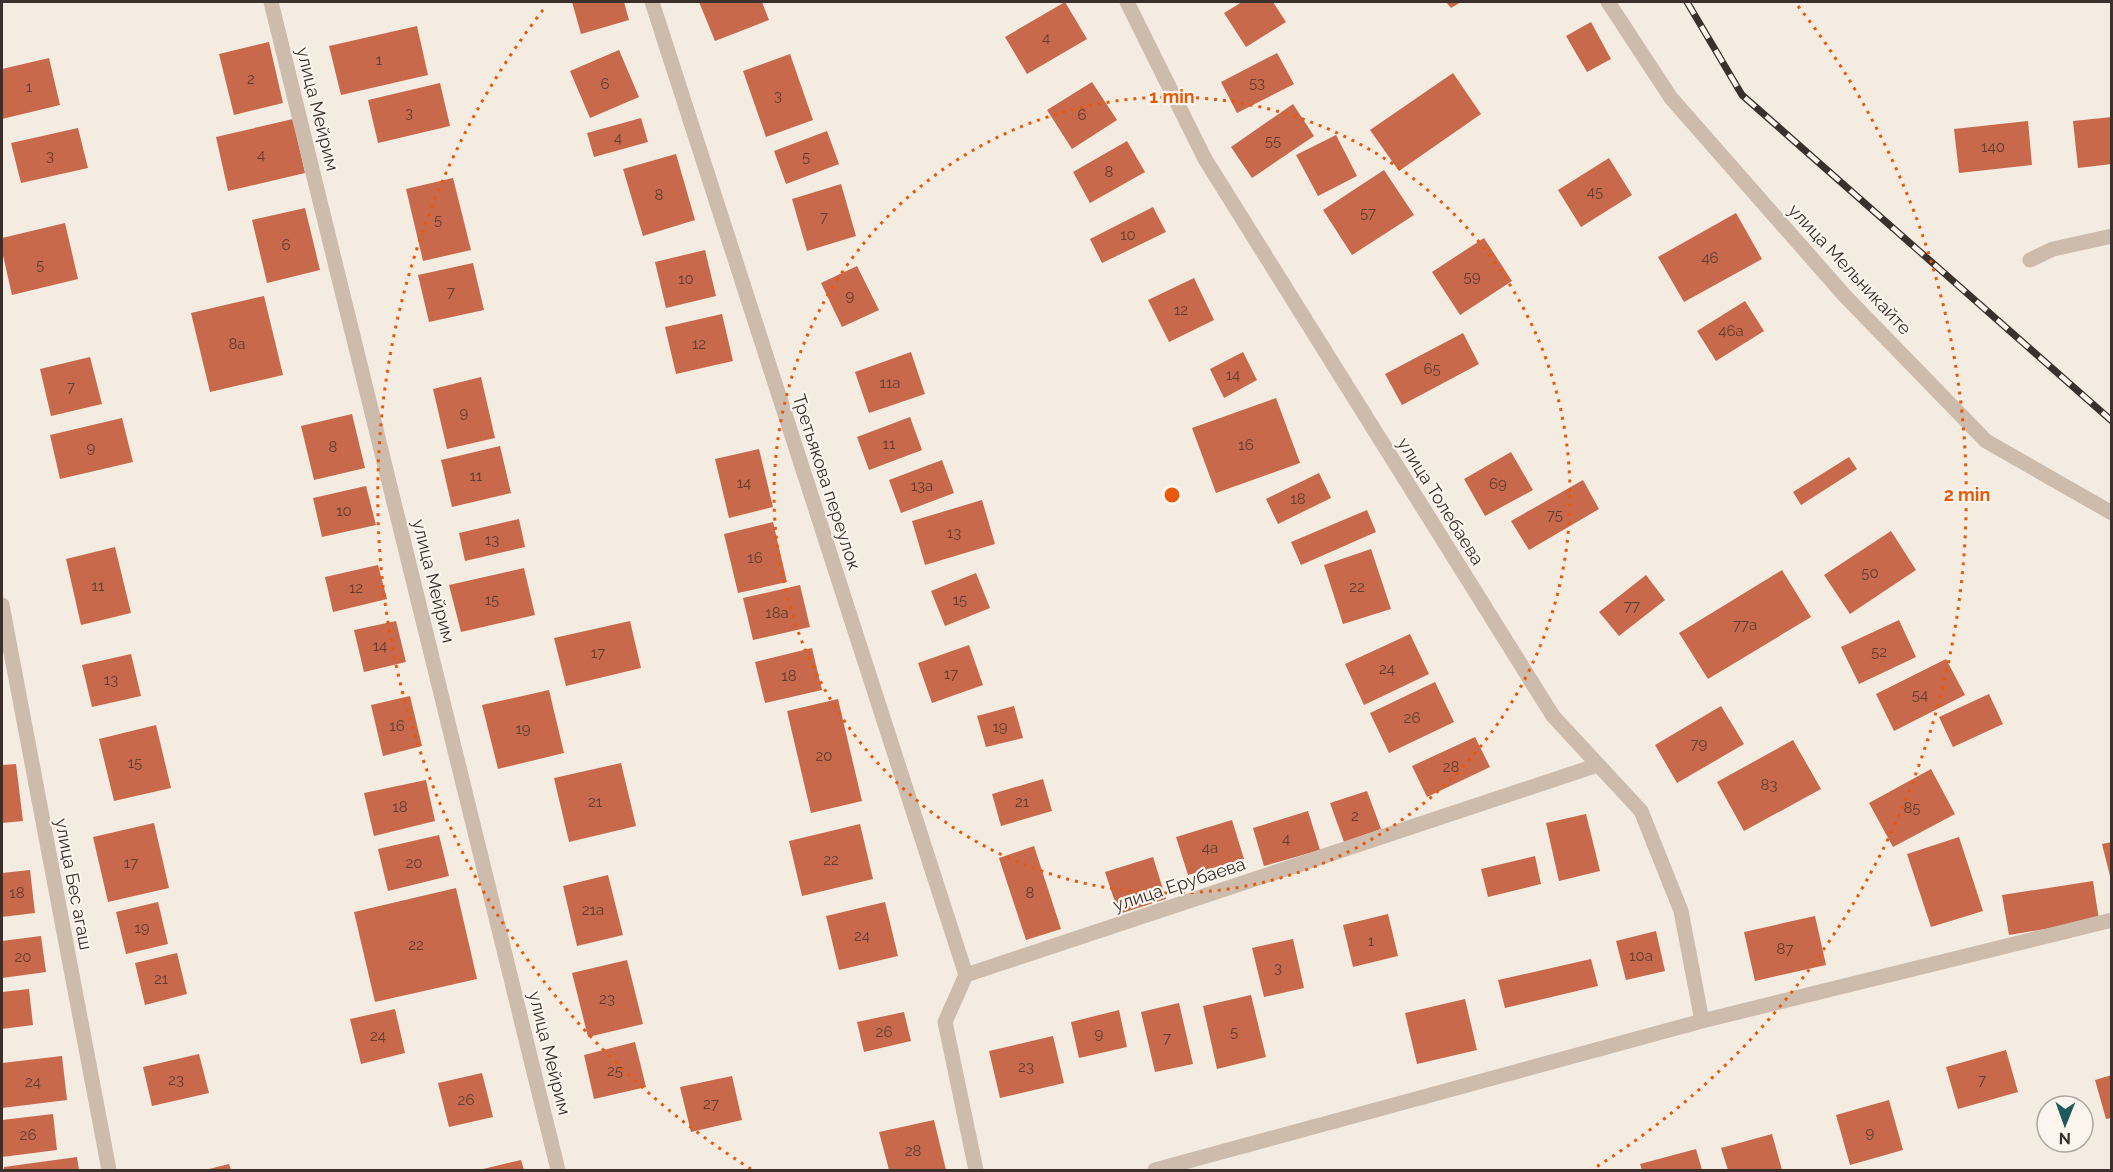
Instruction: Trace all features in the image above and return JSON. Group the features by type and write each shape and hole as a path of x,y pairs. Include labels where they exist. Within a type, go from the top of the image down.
{"street":[{"name":"улица Мейрим","path":"271,2 558,1170"},
{"name":"Третьякова переулок","path":"652,2 966,975"},
{"name":"улица Толебаева","path":"1127,2 1205,159 1553,717 1641,811 1681,912 1702,1021"},
{"name":"улица Мельникайте","path":"1608,2 1671,98 1845,296 1986,441 2112,513"},
{"path":"2030,260 2053,249 2112,236"},
{"name":"улица Бес агаш","path":"2,605 109,1170"},
{"name":"улица Ерубаева","path":"966,975 1598,765"},
{"path":"1155,1170 1702,1021 2112,920"},
{"path":"966,975 945,1022 976,1170"}],"building":[{"path":"572,2 624,2 629,20 581,34"},
{"path":"699,2 762,2 769,20 715,41"},
{"path":"1065,2 1087,39 1027,74 1005,37"},
{"path":"1242,2 1273,2 1286,22 1246,47 1224,13"},
{"path":"1446,2 1461,2 1451,8"},
{"path":"1591,22 1611,59 1587,72 1566,36"},
{"path":"417,26 428,75 341,95 329,46"},
{"path":"269,42 283,103 234,115 219,54"},
{"path":"619,50 639,97 590,118 570,71"},
{"path":"1277,53 1294,84 1237,113 1221,82"},
{"path":"790,54 813,120 766,137 743,71"},
{"path":"49,58 60,105 2,119 2,69"},
{"path":"1453,73 1481,114 1399,171 1370,130"},
{"path":"1092,82 1117,120 1072,149 1047,110"},
{"path":"440,83 450,126 378,143 368,100"},
{"path":"1293,104 1314,136 1252,178 1231,147"},
{"path":"2112,117 2112,164 2078,168 2073,121"},
{"path":"641,118 648,142 594,157 587,133"},
{"path":"293,119 305,173 228,191 216,137"},
{"path":"2028,121 2032,165 1959,173 1954,129"},
{"path":"78,128 88,168 21,183 11,143"},
{"path":"827,131 839,164 786,184 774,151"},
{"path":"1336,135 1357,176 1318,196 1296,155"},
{"path":"1127,141 1145,172 1090,203 1073,172"},
{"path":"676,154 695,220 643,236 623,169"},
{"path":"1609,158 1632,195 1581,227 1558,190"},
{"path":"1384,170 1414,215 1352,255 1323,210"},
{"path":"453,178 471,250 423,261 406,189"},
{"path":"841,184 856,236 807,251 792,199"},
{"path":"1153,207 1166,232 1102,263 1090,239"},
{"path":"305,208 320,270 267,283 252,220"},
{"path":"1736,213 1762,259 1684,302 1658,257"},
{"path":"65,223 78,279 12,295 2,251 2,238"},
{"path":"1484,238 1512,281 1460,315 1432,272"},
{"path":"705,250 716,296 666,308 655,262"},
{"path":"473,263 484,310 429,322 418,275"},
{"path":"857,266 879,310 842,327 821,283"},
{"path":"1194,278 1214,320 1169,342 1148,300"},
{"path":"264,296 283,375 210,392 191,313"},
{"path":"1745,301 1764,331 1716,361 1697,331"},
{"path":"722,314 733,361 676,374 665,327"},
{"path":"1463,333 1479,364 1402,405 1385,374"},
{"path":"911,352 925,394 869,413 855,372"},
{"path":"1243,352 1257,380 1224,398 1210,369"},
{"path":"90,357 102,404 51,416 40,369"},
{"path":"481,377 495,438 447,449 433,389"},
{"path":"1276,398 1300,463 1216,493 1192,428"},
{"path":"352,414 365,468 314,480 301,426"},
{"path":"910,417 922,450 869,470 857,437"},
{"path":"122,418 133,462 60,479 50,435"},
{"path":"500,446 511,493 452,507 441,460"},
{"path":"759,449 773,507 729,518 715,459"},
{"path":"1511,452 1533,490 1485,516 1464,479"},
{"path":"1849,457 1857,469 1801,505 1793,492"},
{"path":"942,460 954,493 901,513 889,480"},
{"path":"1319,473 1331,498 1278,524 1266,499"},
{"path":"1583,480 1599,509 1529,550 1511,521"},
{"path":"366,486 376,525 322,537 313,498"},
{"path":"982,500 995,544 925,565 912,521"},
{"path":"1367,510 1376,532 1301,565 1291,542"},
{"path":"519,519 525,547 465,561 459,533"},
{"path":"773,522 787,582 738,593 724,534"},
{"path":"1891,531 1916,570 1850,614 1824,575"},
{"path":"115,547 131,613 81,625 66,559"},
{"path":"1371,549 1391,609 1343,624 1324,565"},
{"path":"378,565 387,599 333,612 325,577"},
{"path":"524,568 535,615 461,632 449,585"},
{"path":"1782,570 1811,617 1708,679 1679,633"},
{"path":"976,573 990,608 945,626 931,591"},
{"path":"1646,575 1665,600 1619,636 1599,612"},
{"path":"800,585 810,627 753,640 743,598"},
{"path":"1899,620 1916,657 1859,684 1841,647"},
{"path":"396,621 406,662 364,672 354,630"},
{"path":"630,621 641,668 566,686 554,638"},
{"path":"1410,634 1429,674 1364,705 1345,664"},
{"path":"969,645 983,685 932,703 918,663"},
{"path":"812,648 822,690 765,703 755,662"},
{"path":"131,654 141,696 92,707 82,665"},
{"path":"1946,659 1965,695 1894,731 1876,694"},
{"path":"1435,682 1454,722 1389,753 1370,713"},
{"path":"549,690 564,753 498,769 482,705"},
{"path":"1989,694 2003,724 1953,747 1939,717"},
{"path":"410,696 422,746 383,756 371,705"},
{"path":"838,699 862,801 811,813 787,711"},
{"path":"1014,706 1023,738 986,747 977,716"},
{"path":"1721,706 1744,744 1677,783 1655,745"},
{"path":"156,725 171,788 114,801 99,739"},
{"path":"1475,737 1490,767 1427,797 1412,766"},
{"path":"1793,740 1821,789 1744,831 1717,782"},
{"path":"621,763 636,826 569,842 554,778"},
{"path":"16,764 23,821 2,823 2,765"},
{"path":"1931,769 1955,814 1893,847 1869,803"},
{"path":"1043,779 1052,811 1001,826 992,794"},
{"path":"426,780 435,821 374,836 364,793"},
{"path":"1367,791 1381,829 1344,842 1330,803"},
{"path":"1308,811 1320,850 1264,866 1253,828"},
{"path":"1586,814 1600,871 1559,881 1546,823"},
{"path":"1232,820 1244,859 1188,875 1176,837"},
{"path":"154,823 169,888 108,902 93,837"},
{"path":"860,824 873,879 802,896 789,841"},
{"path":"439,835 449,876 388,891 378,849"},
{"path":"1959,837 1983,911 1931,927 1907,854"},
{"path":"2112,842 2112,880 2111,880 2102,844"},
{"path":"1034,846 1061,929 1026,940 999,858"},
{"path":"1535,856 1541,884 1488,897 1481,869"},
{"path":"1153,857 1166,899 1119,914 1105,872"},
{"path":"30,870 35,913 2,917 2,873"},
{"path":"608,875 623,935 577,946 563,886"},
{"path":"2093,881 2099,920 2009,935 2002,895"},
{"path":"456,888 477,979 375,1002 354,912"},
{"path":"158,902 168,944 126,954 116,912"},
{"path":"885,902 898,956 839,970 826,916"},
{"path":"1388,914 1398,956 1353,967 1343,925"},
{"path":"1815,916 1826,965 1755,981 1744,932"},
{"path":"1656,931 1665,971 1626,980 1616,941"},
{"path":"41,936 46,972 2,978 2,941"},
{"path":"1293,939 1304,988 1264,997 1252,948"},
{"path":"177,953 187,994 145,1005 135,963"},
{"path":"1591,959 1598,986 1505,1008 1498,980"},
{"path":"627,960 643,1024 588,1037 572,973"},
{"path":"29,989 33,1025 2,1029 2,992"},
{"path":"1251,995 1266,1057 1217,1069 1203,1006"},
{"path":"1465,999 1477,1050 1417,1064 1405,1013"},
{"path":"1179,1003 1193,1064 1155,1072 1141,1012"},
{"path":"395,1009 405,1053 361,1064 350,1019"},
{"path":"1119,1010 1127,1047 1079,1058 1071,1022"},
{"path":"904,1012 911,1041 864,1052 857,1022"},
{"path":"1053,1036 1064,1083 1000,1098 989,1051"},
{"path":"635,1042 646,1087 594,1099 584,1055"},
{"path":"2006,1050 2018,1092 1958,1109 1946,1067"},
{"path":"199,1054 209,1093 152,1106 143,1067"},
{"path":"62,1056 67,1100 2,1108 2,1063"},
{"path":"482,1073 493,1117 449,1127 438,1083"},
{"path":"2112,1075 2112,1118 2106,1119 2095,1080"},
{"path":"732,1076 742,1120 691,1132 680,1087"},
{"path":"1889,1100 1903,1150 1850,1165 1836,1115"},
{"path":"53,1114 57,1150 2,1157 2,1120"},
{"path":"934,1120 946,1170 889,1170 879,1132"},
{"path":"1772,1134 1782,1170 1728,1170 1721,1148"},
{"path":"1696,1149 1702,1170 1642,1170 1640,1164"},
{"path":"77,1157 79,1170 4,1170 4,1167"},
{"path":"521,1160 524,1170 479,1170"},
{"path":"229,1164 231,1170 205,1170"}],"railway":[{"path":"1687,2 1742,95 2112,421"}]}
